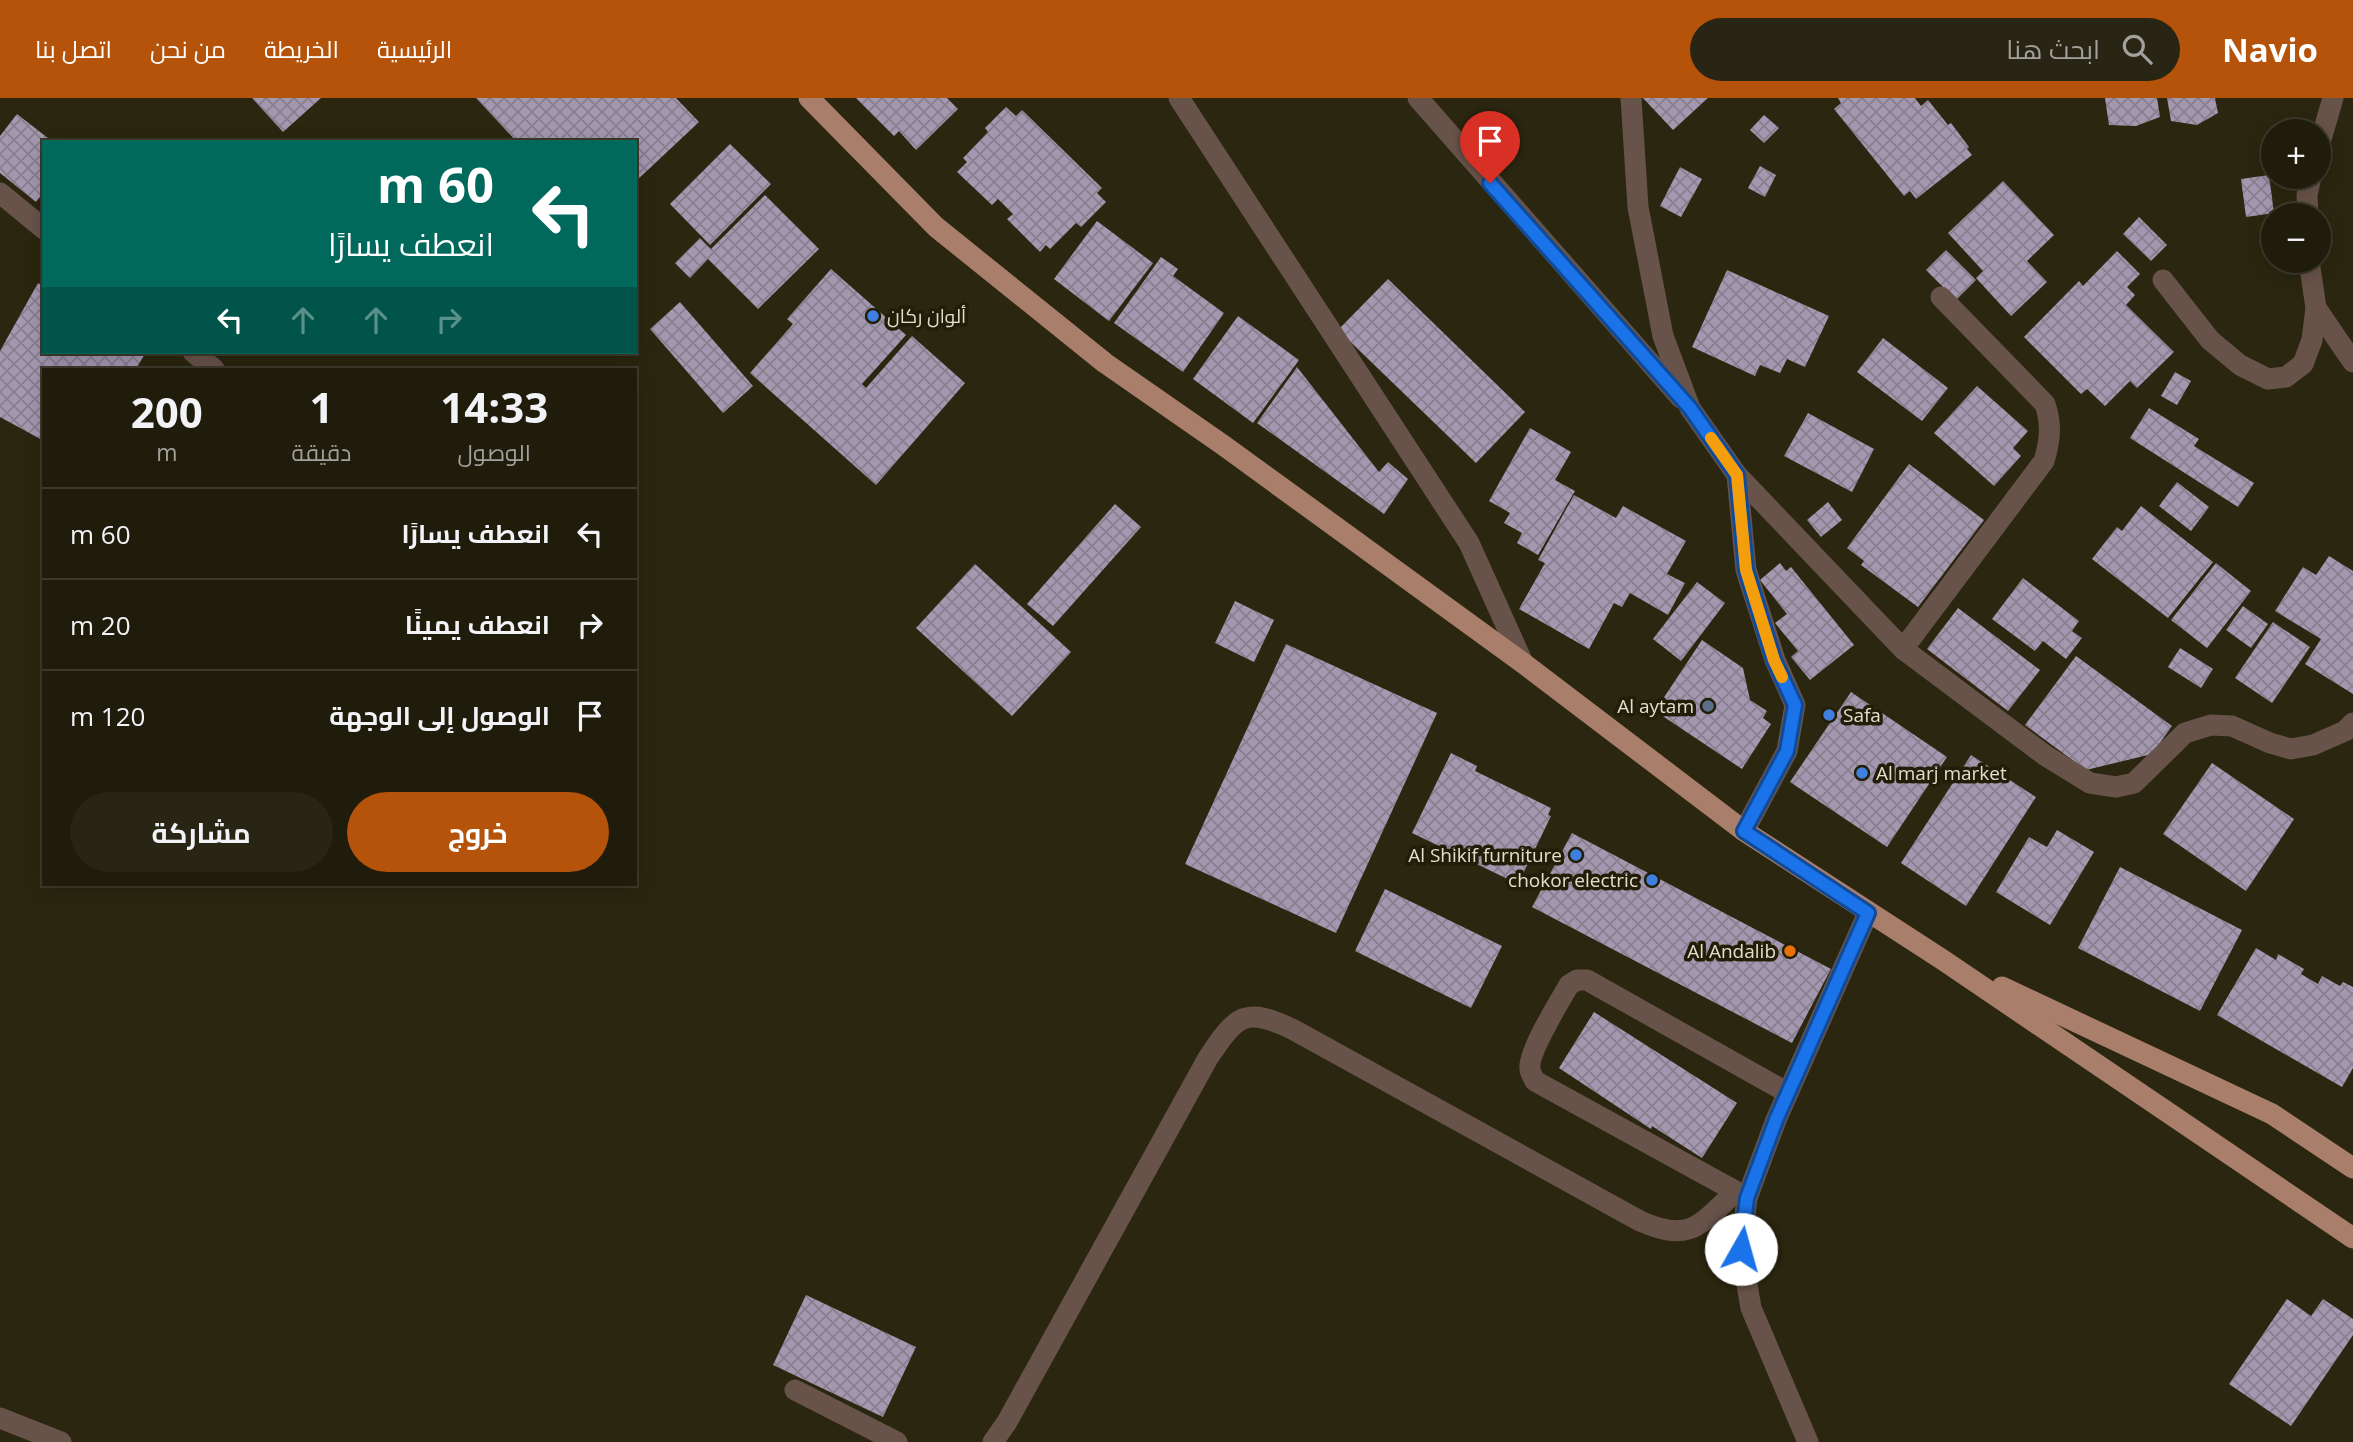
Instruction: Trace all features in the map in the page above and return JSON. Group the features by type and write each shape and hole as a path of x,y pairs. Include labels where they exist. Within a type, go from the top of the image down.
{"main road":[{"path":"809,98 936,226 1105,363 1223,445 1523,663 1744,831 1943,960 2353,1238"},
{"path":"1943,960 2272,1114 2353,1168"}],"street":[{"path":"1179,98 1469,543 1523,663"},
{"path":"1418,98 1690,408 1737,475 1903,649 2068,771 2090,783 2116,788 2134,783 2185,733 2211,725 2232,726 2291,749 2313,745 2345,731 2353,723"},
{"path":"1631,98 1638,207 1663,336 1690,408"},
{"path":"2327,119 2333,98"},
{"path":"0,193 42,227"},
{"path":"2164,280 2210,340 2240,365 2268,379 2286,377 2303,364 2312,340 2316,308 2311,273"},
{"path":"1903,649 2044,461 2050,436 2049,417 2040,398 1941,297"},
{"path":"2316,308 2353,362"},
{"path":"195,354 213,368"},
{"path":"1737,475 1746,570 1774,660 1795,705 1787,751 1744,831"},
{"path":"1808,1442 1751,1308 1741,1249 1741,1195 1868,913"},
{"path":"1741,1195 1535,1080 1530,1071 1530,1062 1569,985 1577,980 1587,980 1788,1093"},
{"path":"993,1442 1208,1058 1236,1022 1252,1015 1272,1019 1294,1030 1640,1221 1661,1230 1679,1232 1694,1228 1741,1195"},
{"path":"795,1390 897,1442"},
{"path":"0,1418 61,1442"}],"building":[{"path":"252,98 321,98 283,132"},
{"path":"476,98 676,98 699,122 637,180 637,140 515,140"},
{"path":"856,98 947,98 958,109 916,150 899,131 894,136"},
{"path":"1643,98 1708,98 1673,130"},
{"path":"1838,98 1915,98 1921,106 1928,100 1948,125 1951,123 1972,155 1916,199 1910,191 1904,196 1834,109 1841,103"},
{"path":"2105,98 2157,98 2160,117 2136,126 2109,125"},
{"path":"2167,98 2215,98 2218,113 2197,125 2171,121"},
{"path":"1006,107 1016,116 1022,110 1102,188 1097,193 1106,202 1081,227 1076,223 1050,249 1046,245 1040,252 1007,219 1013,214 998,199 992,205 957,172 967,162 963,158 988,132 985,128"},
{"path":"17,114 50,140 42,140 42,194 36,202 0,173 0,136"},
{"path":"1764,115 1779,128 1764,143 1750,130"},
{"path":"730,144 771,184 710,245 670,204"},
{"path":"1760,166 1776,175 1765,197 1748,188"},
{"path":"1680,167 1702,179 1681,217 1660,206"},
{"path":"2261,176 2261,189 2271,189 2273,203 2261,203 2261,215 2246,217 2241,179"},
{"path":"2003,181 2054,235 2027,261 2047,282 2011,316 1976,278 1983,271 1948,233"},
{"path":"765,195 819,249 758,309 708,259 690,278 675,263 700,238 711,249"},
{"path":"2139,217 2167,245 2151,261 2123,234"},
{"path":"1097,221 1153,263 1109,321 1054,279"},
{"path":"1946,250 1976,280 1956,300 1926,270"},
{"path":"2117,251 2140,274 2127,287 2135,295 2126,305 2174,352 2137,388 2130,381 2105,406 2087,389 2081,394 2024,337 2079,281 2083,286"},
{"path":"1161,257 1178,269 1173,276 1224,313 1183,372 1114,323"},
{"path":"831,269 906,335 862,384 866,388 912,336 965,383 876,485 750,373 793,324 787,319"},
{"path":"1727,270 1829,316 1805,367 1787,359 1780,373 1760,365 1755,376 1692,347"},
{"path":"1388,279 1525,412 1476,463 1338,330"},
{"path":"38,283 42,285 42,354 145,354 137,368 42,368 42,440 0,417 0,351"},
{"path":"680,302 753,386 723,413 650,329"},
{"path":"1238,316 1299,360 1253,423 1193,379"},
{"path":"1883,338 1948,388 1922,421 1857,372"},
{"path":"1297,367 1379,472 1388,462 1408,479 1384,514 1257,423"},
{"path":"2175,372 2191,381 2177,405 2161,396"},
{"path":"1977,386 2028,431 2013,448 2021,456 1994,486 1934,433"},
{"path":"2149,408 2199,439 2194,446 2254,483 2238,507 2130,438"},
{"path":"1808,413 1874,449 1852,492 1784,456"},
{"path":"1530,428 1571,452 1555,480 1575,491 1538,555 1517,543 1522,533 1504,523 1510,513 1489,501"},
{"path":"1909,464 1984,520 1918,607 1861,565 1864,561 1847,548"},
{"path":"2177,482 2209,507 2191,531 2159,506"},
{"path":"1574,495 1616,518 1623,506 1686,541 1667,574 1685,583 1668,615 1630,593 1622,607 1614,603 1589,649 1519,609 1545,563 1538,560"},
{"path":"1828,502 1842,520 1821,537 1807,520"},
{"path":"1115,504 1141,527 1053,626 1027,604"},
{"path":"2141,506 2213,562 2168,618 2092,559 2117,527 2122,531"},
{"path":"2329,556 2353,571 2353,694 2305,664 2321,639 2275,611 2303,567 2316,575"},
{"path":"1780,563 1786,571 1791,567 1854,645 1810,680 1791,657 1798,651 1775,623 1787,614 1760,580"},
{"path":"2216,563 2251,591 2207,648 2171,620"},
{"path":"975,564 1071,652 1012,716 916,628"},
{"path":"2023,578 2079,621 2072,631 2082,638 2066,659 2043,641 2035,651 1992,619"},
{"path":"1697,582 1725,603 1681,661 1653,639"},
{"path":"1235,601 1274,620 1254,662 1215,643"},
{"path":"2243,606 2268,624 2251,648 2226,630"},
{"path":"1958,608 2040,670 2008,711 1927,649"},
{"path":"2273,622 2310,647 2272,703 2235,678"},
{"name":"Al aytam","path":"1702,640 1743,668 1750,700 1767,711 1763,718 1771,724 1742,769 1655,711"},
{"path":"1286,644 1437,713 1336,933 1185,864"},
{"path":"2180,648 2213,669 2201,688 2168,667"},
{"path":"2076,656 2172,726 2152,754 2086,770 2025,725"},
{"path":"1851,692 1947,757 1887,847 1790,782"},
{"path":"1451,753 1477,766 1475,771 1551,808 1548,815 1551,816 1522,876 1517,874 1514,882 1412,833"},
{"path":"1971,755 2036,797 1966,906 1901,863"},
{"path":"2212,763 2294,819 2246,891 2163,834"},
{"path":"2057,830 2094,852 2050,925 1996,892 2029,837 2047,847"},
{"path":"1572,833 1831,969 1792,1043 1532,907"},
{"path":"2120,867 2242,930 2200,1011 2078,948"},
{"path":"1385,889 1502,946 1471,1008 1355,951"},
{"path":"2256,948 2276,960 2278,954 2304,969 2301,974 2318,984 2322,976 2340,986 2343,982 2353,987 2353,1068 2342,1087 2217,1015"},
{"path":"1594,1012 1737,1103 1702,1158 1652,1126 1651,1129 1559,1068"},
{"path":"806,1295 916,1347 883,1417 773,1365"},
{"path":"2287,1299 2311,1316 2323,1299 2353,1319 2353,1335 2291,1426 2229,1384"}],"slow traffic":[{"path":"1711,438 1737,475 1746,570 1774,660 1782,677"}],"place":[{"name":"ألوان ركان","path":"873,316"},
{"name":"Al aytam","path":"1708,706"},
{"name":"Safa","path":"1829,715"},
{"name":"Al marj market","path":"1862,773"},
{"name":"Al Shikif furniture","path":"1576,855"},
{"name":"chokor electric","path":"1652,880"},
{"name":"Al Andalib","path":"1790,951"}],"route":[{"path":"1490,183 1690,408 1737,475 1746,570 1774,660 1795,705 1787,751 1744,831 1868,913 1776,1120 1747,1198 1741,1249"}]}
